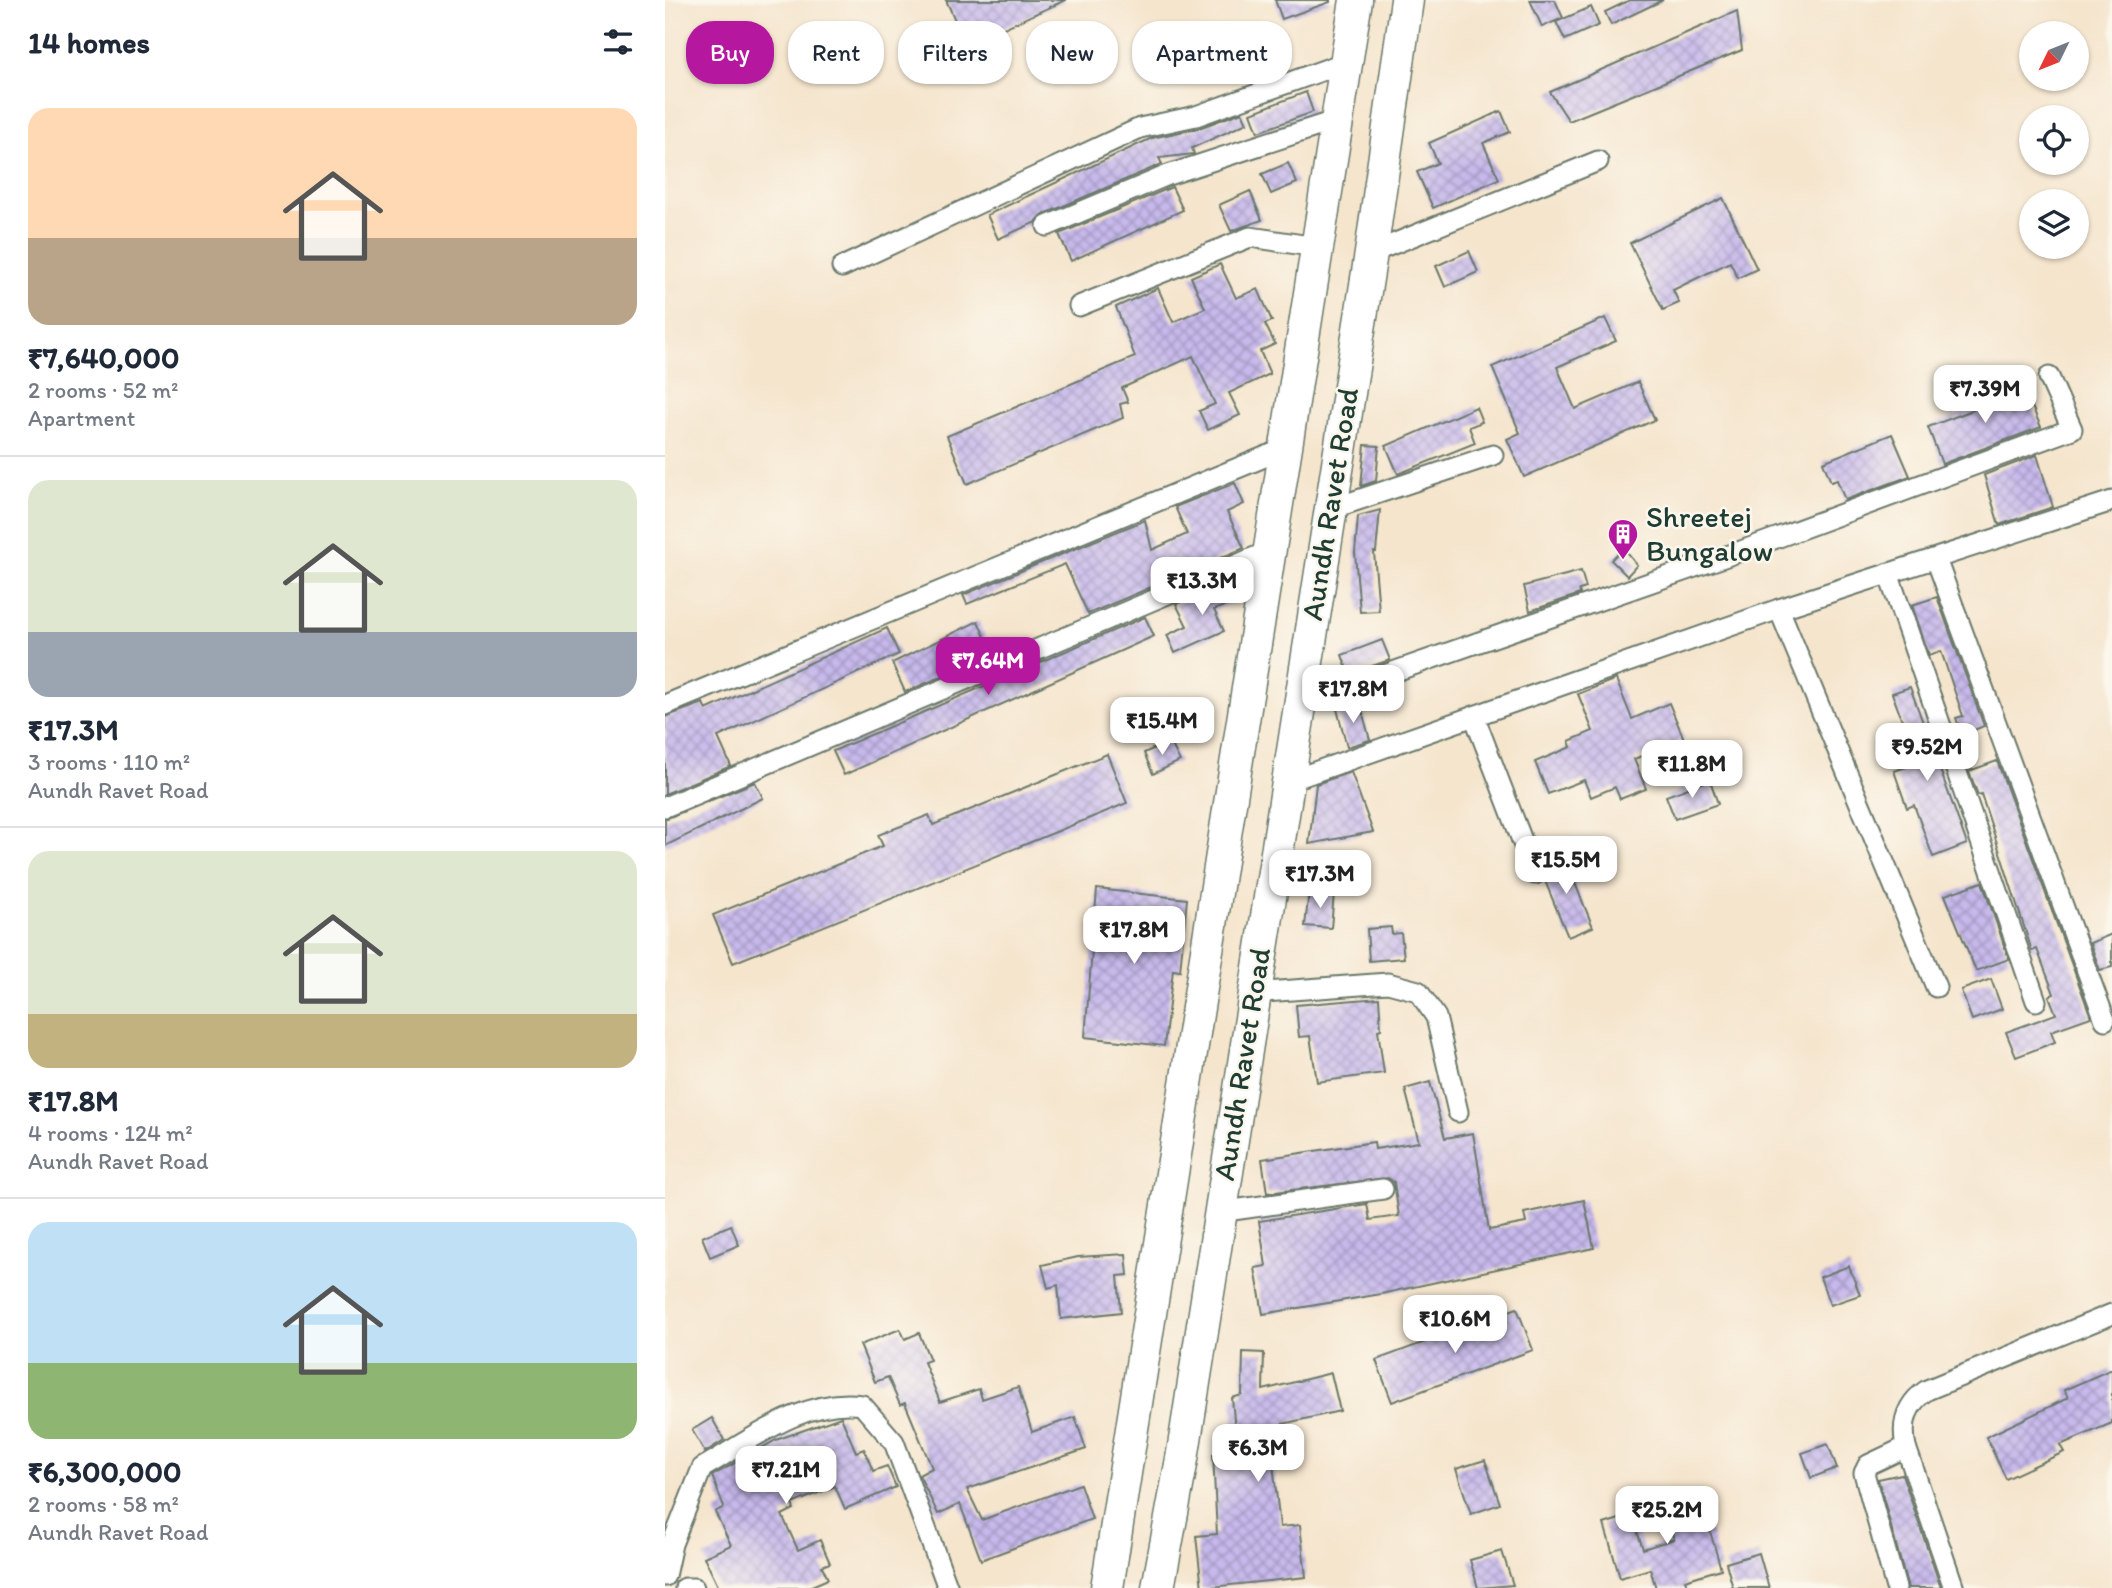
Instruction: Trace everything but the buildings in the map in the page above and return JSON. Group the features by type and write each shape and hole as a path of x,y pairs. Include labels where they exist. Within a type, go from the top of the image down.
{"main road":[{"name":"Aundh Ravet Road","path":"1107,1588 1356,0"},
{"name":"Aundh Ravet Road","path":"1158,1588 1182,1459 1328,510 1371,253 1407,0"}],"street":[{"path":"842,267 1140,128 1196,116 1346,62"},
{"path":"1047,226 1168,176 1337,120"},
{"path":"1371,253 1598,161"},
{"path":"1079,306 1249,237 1317,247"},
{"path":"1298,705 1715,561 2072,429 2049,377"},
{"path":"665,705 1286,448"},
{"path":"1328,510 1493,454"},
{"path":"1286,782 1779,609 2112,501"},
{"path":"665,807 1269,551"},
{"path":"1936,559 2105,1020"},
{"path":"1888,573 2036,1001"},
{"path":"1779,609 1936,987"},
{"path":"1474,716 1535,874"},
{"path":"1253,993 1388,983 1418,992 1436,1017 1458,1112"},
{"path":"1219,1212 1383,1188"},
{"path":"1954,1588 1906,1447 1905,1416 1910,1405 1927,1390 2112,1314"},
{"path":"665,1576 672,1544 702,1468 805,1411 848,1403 862,1405 894,1442 948,1588"},
{"path":"1896,1588 1864,1473 1868,1465 1906,1447"},
{"path":"685,1588 694,1588"}],"place":[{"name":"Shreetej Bungalow","path":"1623,561"}]}
